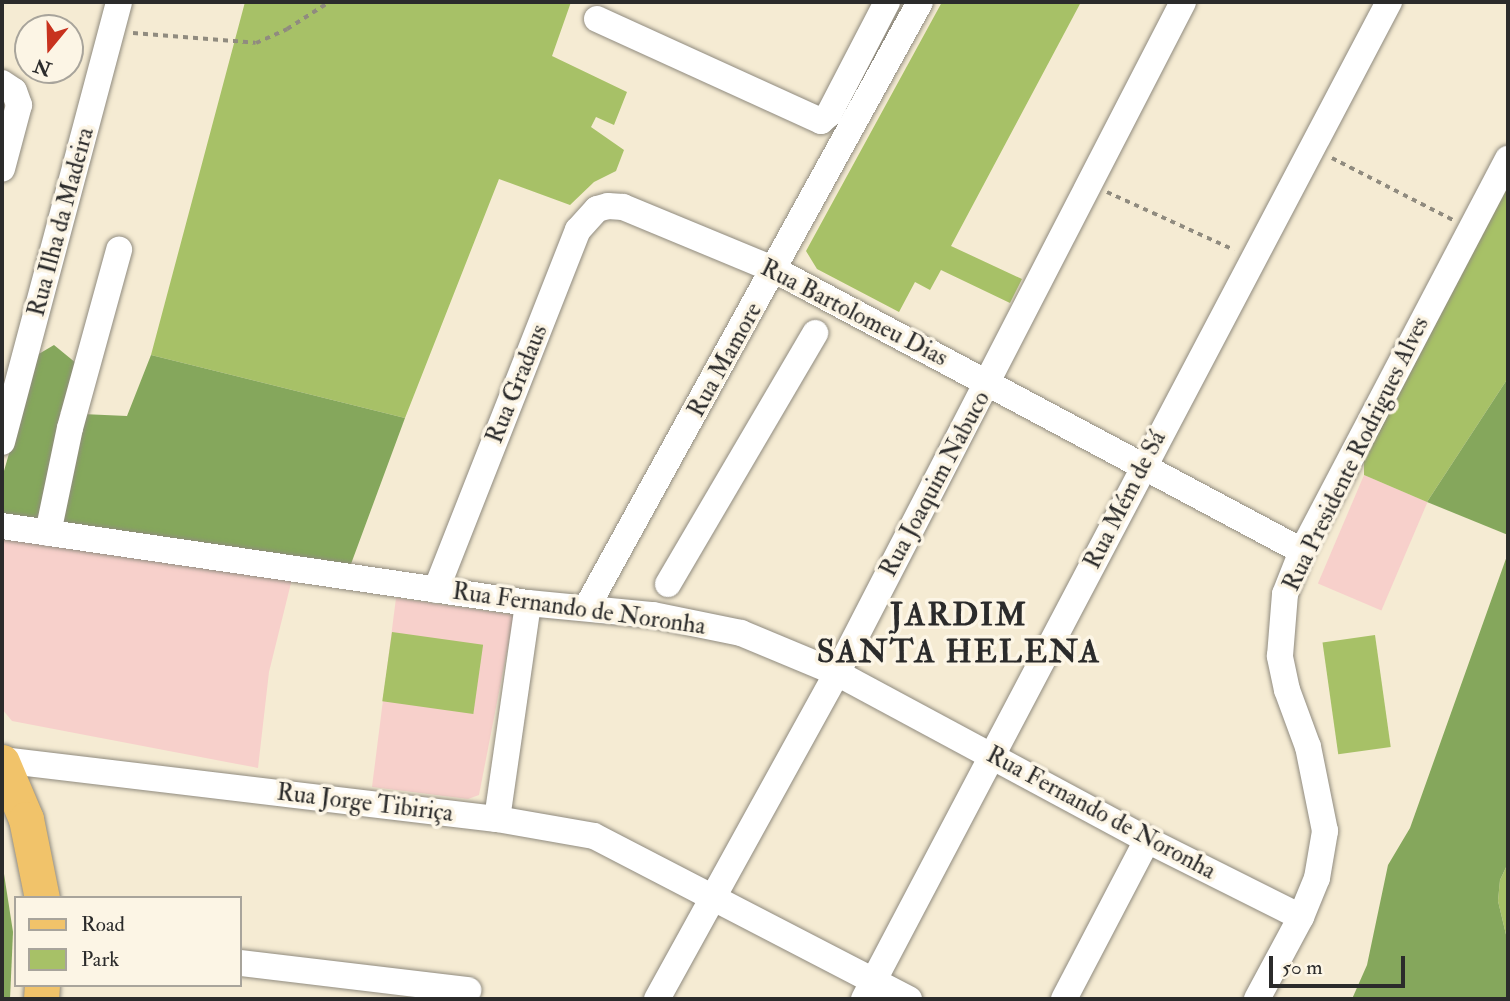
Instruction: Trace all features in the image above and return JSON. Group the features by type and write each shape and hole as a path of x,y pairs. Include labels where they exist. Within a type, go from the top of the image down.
{"main road":[{"path":"2,761 26,819 42,896"}],"street":[{"name":"Rua Ilha da Madeira","path":"2,442 119,2"},
{"path":"597,19 821,121 829,114 887,2"},
{"name":"Rua Mamore","path":"588,606 920,2"},
{"name":"Rua Joaquim Nabuco","path":"657,999 837,673 1183,2"},
{"name":"Rua Mém de Sá","path":"869,990 995,755 1142,465 1315,149 1389,2"},
{"path":"2,83 14,91 19,105 2,169"},
{"name":"Rua Presidente Rodrigues Alves","path":"1257,999 1301,917 1317,878 1325,831 1311,759 1280,656 1285,594 1302,551 1508,159"},
{"name":"Rua Bartolomeu Dias","path":"623,207 775,270 1302,551"},
{"name":"Rua Gradaus","path":"436,590 578,230 597,209 623,207"},
{"path":"48,533 69,428 119,250"},
{"path":"668,584 815,333"},
{"name":"Rua Fernando de Noronha","path":"2,526 528,603 588,606 704,623 837,673 995,755 1147,841 1301,917"},
{"path":"498,819 528,603"},
{"name":"Rua Jorge Tibiriça","path":"2,761 498,819 594,836 713,896 869,990 909,999"},
{"path":"1064,999 1147,841"},
{"path":"242,963 468,990"}],"path":[{"path":"112,30 228,44 256,43 287,29 329,2"},
{"path":"1315,149 1470,229"},
{"path":"1090,184 1255,260"}],"shaded area":[{"path":"1364,475 1428,502 1381,611 1318,584"},
{"path":"2,537 292,579 269,672 258,768 12,721 2,709"},
{"path":"396,598 514,615 479,795 468,799 372,787"}],"green space":[{"path":"245,2 571,2 552,56 627,92 614,125 596,117 591,127 624,150 616,171 594,182 570,205 499,179 405,418 151,355"},
{"path":"942,2 1081,2 951,246 1022,279 1010,303 941,270 930,290 915,282 899,312 817,269 806,251"},
{"path":"1508,183 1508,378 1427,502 1364,475 1364,459"},
{"path":"54,345 82,368 60,413 127,416 151,355 405,418 351,564 2,514 2,478 37,355"},
{"path":"1508,378 1508,535 1427,502"},
{"path":"1508,553 1508,863 1500,880 1498,901 1508,943 1508,999 1352,999 1367,965 1388,865 1410,828"},
{"path":"392,632 483,645 473,714 382,701"},
{"path":"1375,635 1391,747 1338,754 1323,642"},
{"path":"2,861 13,932 10,999 2,999"},
{"path":"1508,863 1508,943 1498,901 1500,880"}],"district":[{"name":"JARDIM SANTA HELENA","path":"959,634"}]}
